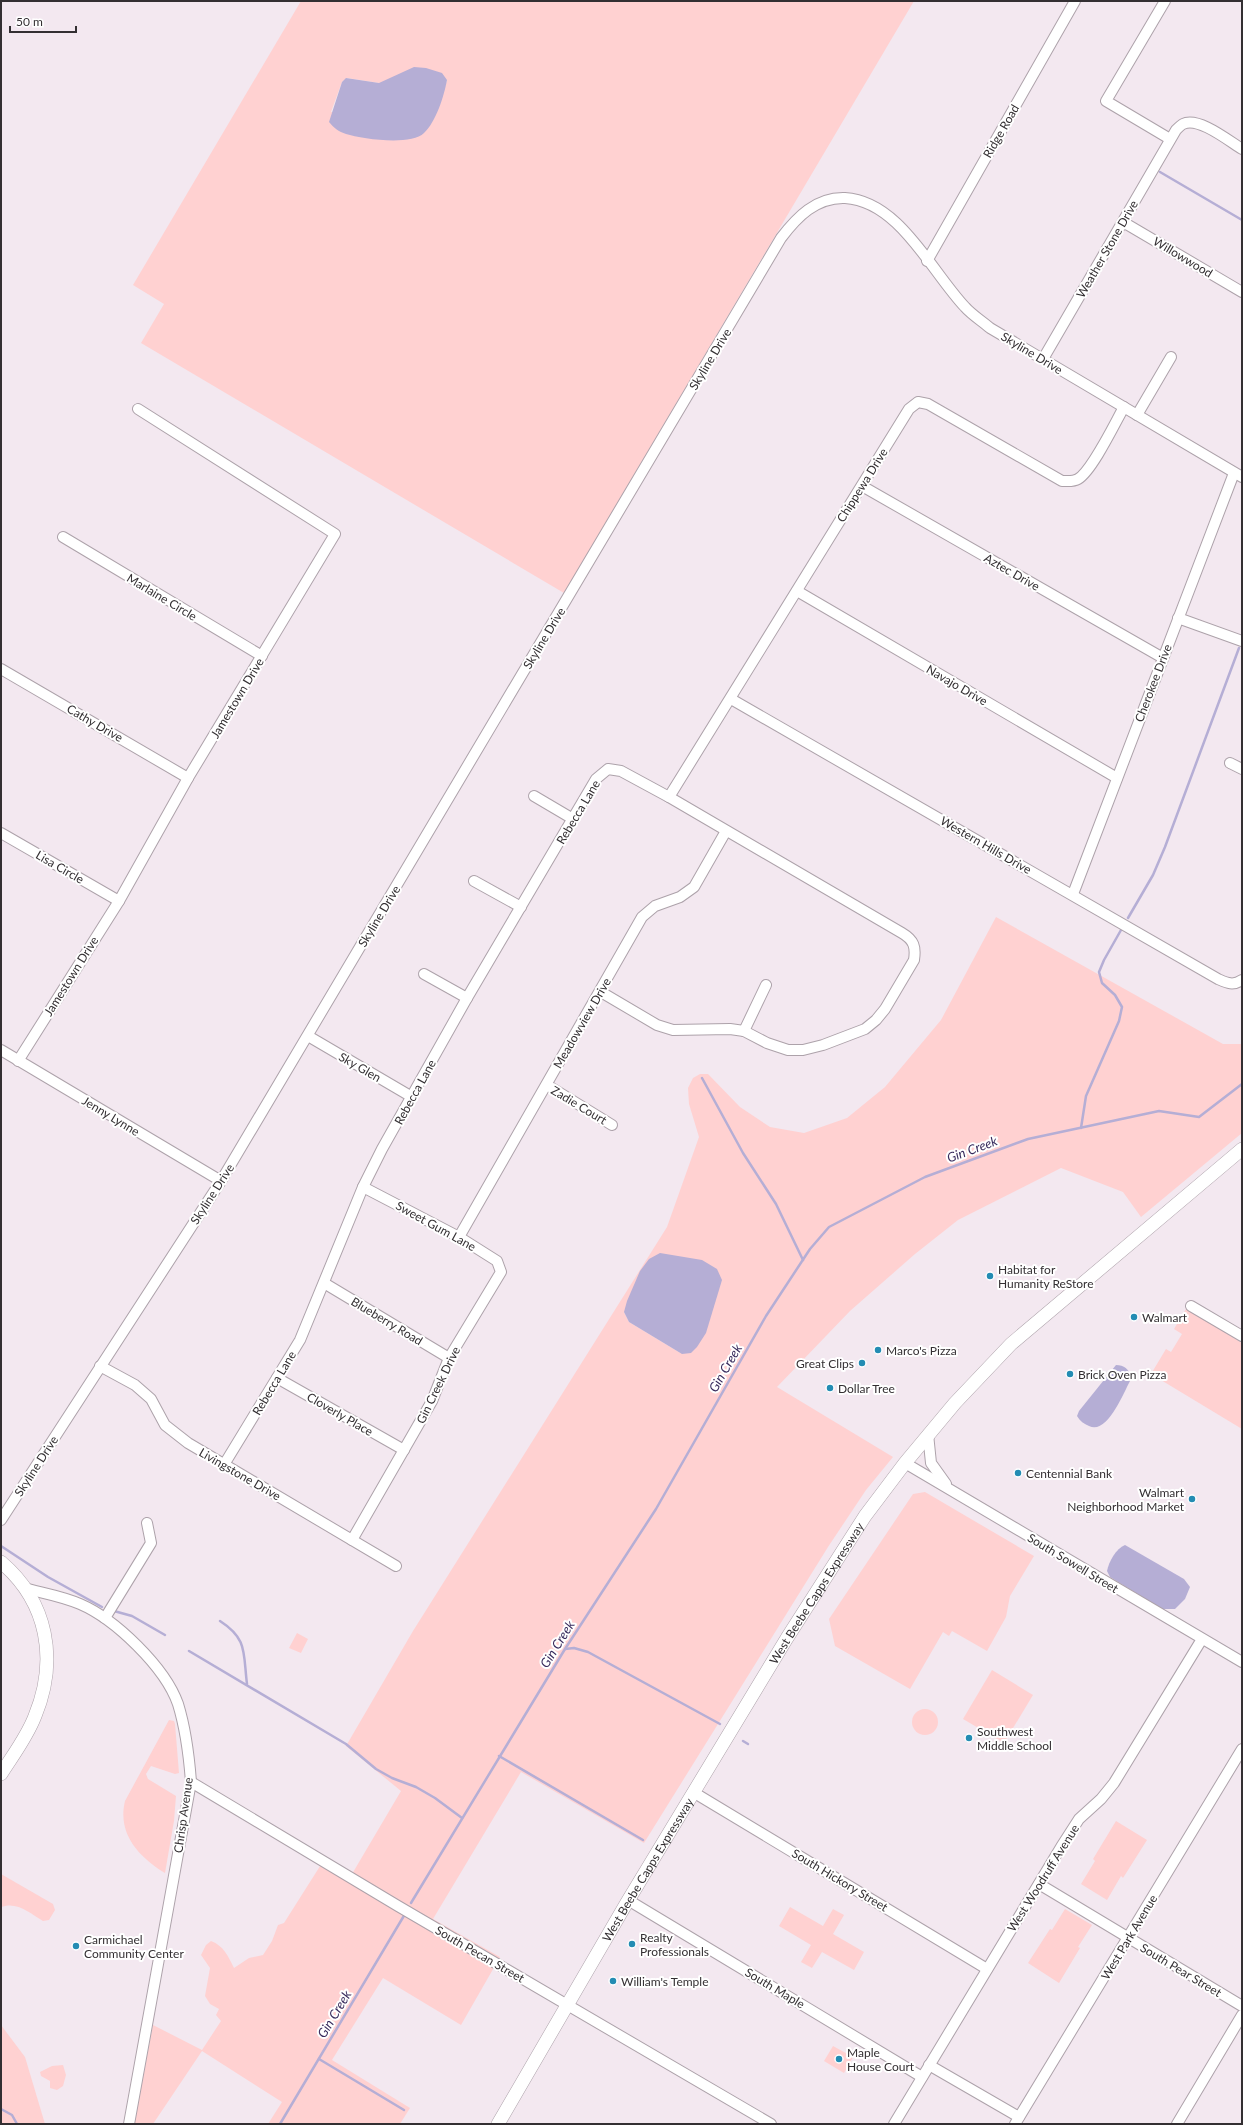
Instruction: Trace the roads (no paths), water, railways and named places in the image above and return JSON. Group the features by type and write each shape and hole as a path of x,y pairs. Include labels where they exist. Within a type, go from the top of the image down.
{"main road":[{"name":"West Beebe Capps Expressway","path":"498,2124 566,2004 693,1792 847,1543 865,1516 905,1463 928,1434 1011,1344 1242,1149"},
{"path":"1,1562 24,1588 36,1606 44,1625 47,1665 45,1684 35,1716 27,1733 1,1774"}],"street":[{"name":"Ridge Road","path":"927,261 1075,1"},
{"path":"1165,1 1106,101 1170,139"},
{"name":"Weather Stone Drive","path":"1043,359 1170,139 1184,124 1193,122 1202,124 1242,149"},
{"name":"Skyline Drive","path":"1,1520 221,1181 781,238 793,222 808,209 833,198 862,200 879,209 917,246 927,261 964,306 990,328 1238,475"},
{"name":"Willowwood","path":"1123,222 1242,292"},
{"path":"1137,415 1171,357"},
{"name":"Chippewa Drive","path":"669,797 909,409 918,402 928,404 1062,481 1070,481 1077,479 1089,467 1124,408"},
{"name":"Jamestown Drive","path":"18,1061 118,901 188,778 335,534 138,408"},
{"name":"Cherokee Drive","path":"1073,894 1178,618 1238,475"},
{"name":"Aztec Drive","path":"862,486 1163,658"},
{"name":"Marlaine Circle","path":"63,537 262,656"},
{"name":"Navajo Drive","path":"797,591 1117,778"},
{"path":"1178,618 1242,641"},
{"name":"Cathy Drive","path":"1,669 188,778"},
{"name":"Western Hills Drive","path":"731,699 1073,894 1218,979 1228,984 1236,984 1242,980"},
{"path":"1230,763 1242,769"},
{"name":"Rebecca Lane","path":"224,1464 300,1340 363,1187 412,1097 467,998 596,779 608,769 621,771 669,797 910,938 914,944 915,951 914,960 885,1009 876,1020 865,1029 823,1045 795,1050 788,1050 767,1043 744,1031 730,1029 674,1030 657,1025 601,992"},
{"path":"534,796 573,819"},
{"name":"Meadowview Drive","path":"459,1237 601,992 642,917 655,906 680,897 694,887 726,831"},
{"name":"Lisa Circle","path":"1,833 118,901"},
{"path":"474,881 521,907"},
{"path":"424,974 467,998"},
{"path":"744,1031 766,985"},
{"name":"Sky Glen","path":"308,1036 412,1097"},
{"name":"Jenny Lynne","path":"1,1050 221,1181"},
{"name":"Zadie Court","path":"547,1085 612,1124"},
{"name":"Sweet Gum Lane","path":"363,1187 459,1237 497,1261 501,1272"},
{"name":"Gin Creek Drive","path":"352,1540 432,1401 450,1358 501,1272"},
{"name":"Blueberry Road","path":"324,1283 450,1358"},
{"path":"1191,1306 1242,1336"},
{"name":"Livingstone Drive","path":"100,1366 135,1385 151,1399 165,1425 175,1433 224,1464 396,1566"},
{"name":"Cloverly Place","path":"277,1378 404,1450"},
{"path":"928,1434 930,1464 939,1477 954,1493"},
{"name":"South Sowell Street","path":"905,1463 1242,1662"},
{"path":"105,1618 151,1543 148,1523"},
{"name":"Chrisp Avenue","path":"24,1588 80,1604 105,1618 128,1637 155,1664 177,1702 187,1735 191,1782 129,2124"},
{"name":"West Woodruff Avenue","path":"894,2124 987,1968 1079,1819 1114,1783 1202,1639"},
{"name":"West Park Avenue","path":"1017,2121 1242,1749"},
{"name":"South Pecan Street","path":"191,1782 402,1909 771,2124"},
{"name":"South Hickory Street","path":"693,1792 987,1968"},
{"name":"South Pear Street","path":"1039,1884 1242,2006"},
{"name":"South Maple","path":"628,1900 922,2077"},
{"path":"1177,2124 1242,2015"},
{"path":"929,2066 1017,2121"}],"waterway":[{"path":"1160,172 1242,220"},
{"path":"1128,918 1153,875 1165,847 1239,648"},
{"path":"1081,1128 1086,1096 1119,1021 1122,1007 1115,995 1102,983 1099,972 1121,930"},
{"path":"702,1078 743,1153 776,1204 803,1260"},
{"name":"Gin Creek","path":"411,1903 565,1649 656,1509 766,1316 810,1249 829,1227 925,1177 1028,1139 1159,1111 1199,1117 1242,1084"},
{"path":"1,1546 48,1577 102,1607"},
{"path":"114,1611 132,1616 165,1635"},
{"path":"220,1621 229,1628 240,1641 244,1655 247,1684"},
{"path":"565,1649 574,1648 588,1652 720,1724"},
{"path":"189,1651 346,1744 376,1769 392,1778 416,1787 435,1798 462,1818"},
{"path":"743,1741 748,1744"},
{"path":"499,1756 643,1840"},
{"name":"Gin Creek","path":"280,2124 405,1914"},
{"path":"319,2059 404,2110"},
{"path":"1,2109 12,2115 17,2124"}],"place":[{"name":"Habitat for Humanity ReStore","path":"990,1276"},
{"name":"Walmart","path":"1134,1317"},
{"name":"Marco's Pizza","path":"878,1350"},
{"name":"Great Clips","path":"862,1363"},
{"name":"Brick Oven Pizza","path":"1070,1374"},
{"name":"Dollar Tree","path":"830,1388"},
{"name":"Centennial Bank","path":"1018,1473"},
{"name":"Walmart Neighborhood Market","path":"1192,1499"},
{"name":"Southwest Middle School","path":"969,1738"},
{"name":"Realty Professionals","path":"632,1944"},
{"name":"Carmichael Community Center","path":"76,1946"},
{"name":"William's Temple","path":"613,1981"},
{"name":"Maple House Court","path":"839,2059"}]}
